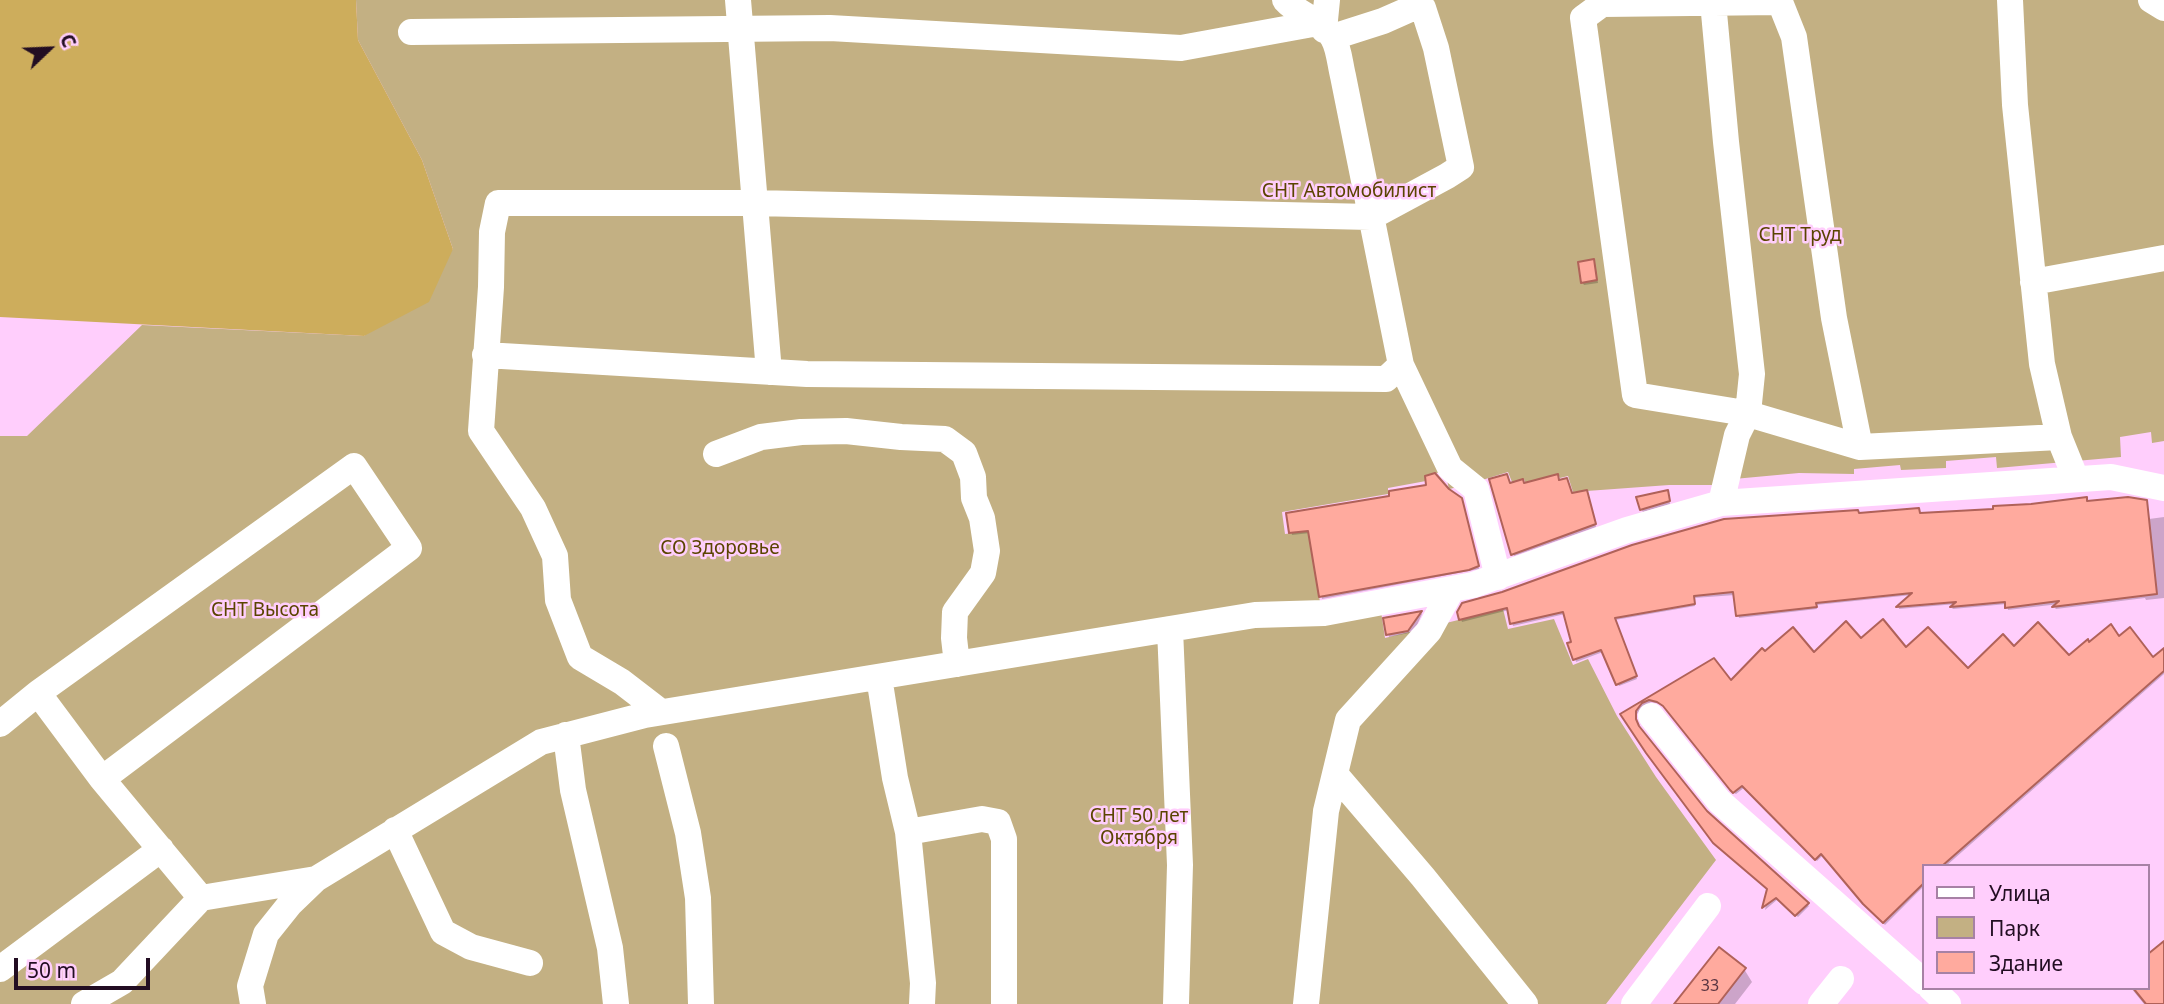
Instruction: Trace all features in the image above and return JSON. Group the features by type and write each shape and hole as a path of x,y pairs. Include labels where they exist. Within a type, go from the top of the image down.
{"street":[{"path":"738,0 769,372"},
{"path":"1285,0 1290,6 1325,22 1343,76 1401,365 1450,468 1476,489 1497,577"},
{"path":"2010,0 2015,105 2042,364 2059,437 2076,479"},
{"path":"2151,0 2164,8"},
{"path":"1713,2 1752,374 1748,413 1737,435 1721,503"},
{"path":"1860,447 1834,318 1794,37 1780,2 1602,4 1583,18 1636,395 1748,413 1860,447 2059,437"},
{"path":"411,32 830,28 1181,48 1325,22 1383,21 1410,9 1423,8 1436,48 1461,167 1371,217 754,203 498,203 492,232 481,431 533,508 555,556 558,600 580,657 622,682 661,712"},
{"path":"2033,282 2164,258"},
{"path":"485,355 769,372 1386,379 1401,365"},
{"path":"716,454 761,437 802,432 846,431 945,439 964,453 973,477 974,498 982,518 987,551 983,573 955,612 957,664"},
{"path":"0,724 38,692 354,466 409,548 102,779"},
{"path":"253,1004 250,986 267,934 290,904 316,879 541,741 661,712 1255,615 1324,613 1473,585 1627,530 1721,503 2112,477 2164,488"},
{"path":"1306,1004 1326,811 1348,720 1429,631 1452,589"},
{"path":"1170,629 1180,865 1176,1004"},
{"path":"878,677 895,778 908,832 922,970 922,1004"},
{"path":"38,692 102,779 201,898"},
{"path":"1651,716 1719,801 1923,981"},
{"path":"566,735 573,790 610,948 615,1004"},
{"path":"666,746 688,833 698,898 701,1004"},
{"path":"1335,774 1423,877 1525,1004"},
{"path":"908,832 982,820 998,822 1004,839 1004,1004"},
{"path":"396,830 443,932 471,947 530,963"},
{"path":"0,969 160,849"},
{"path":"84,1004 122,982 201,898 316,879"},
{"path":"1634,1004 1708,906"},
{"path":"1821,1004 1840,979"},
{"path":"1933,990 1948,1004"}],"green space":[{"path":"356,0 2164,0 2164,441 2152,443 2151,432 2120,437 2121,457 1997,468 1996,457 1946,461 1946,468 1901,470 1900,465 1854,469 1854,474 1799,473 1723,480 1722,485 1669,485 1573,492 1568,476 1560,478 1558,474 1526,484 1524,479 1512,482 1508,472 1449,489 1445,471 1425,476 1426,481 1388,488 1388,494 1282,512 1285,534 1308,531 1321,608 1379,598 1385,638 1503,609 1508,629 1554,619 1573,665 1588,659 1617,716 1656,777 1716,860 1606,1004 0,1004 0,436 27,436 142,325 364,336 453,249 422,160 358,40"}],"shaded area":[{"path":"0,0 356,0 358,40 422,160 453,249 429,302 364,336 0,317"}],"building":[{"path":"1594,259 1597,280 1581,283 1578,262"},
{"path":"1435,473 1449,489 1462,498 1479,566 1319,597 1308,531 1289,533 1286,513 1389,496 1389,491 1426,485 1425,476"},
{"path":"1507,474 1510,483 1523,479 1524,483 1558,474 1559,480 1567,478 1572,493 1587,490 1596,524 1511,555 1489,479"},
{"path":"1668,490 1670,501 1640,510 1636,497"},
{"path":"2087,497 2087,501 2128,497 2147,500 2157,594 2052,607 2059,601 2005,608 2005,602 1950,607 1956,602 1896,607 1912,593 1816,603 1817,607 1736,616 1733,592 1694,596 1695,604 1615,618 1637,676 1616,685 1601,650 1573,660 1567,643 1571,642 1563,612 1510,624 1507,608 1459,620 1457,612 1462,603 1502,592 1632,545 1724,519 1858,510 1859,513 1919,508 1920,513 1993,509 1993,506"},
{"path":"1422,611 1408,631 1386,635 1383,618"},
{"path":"1883,619 1906,647 1928,627 1968,668 2003,634 2014,646 2038,622 2069,655 2111,624 2119,636 2130,627 2153,657 2164,648 2164,671 1944,864 1923,864 1923,884 1883,923 1863,904 1821,854 1815,860 1742,786 1733,793 1663,706 1649,700 1642,703 1636,711 1639,726 1707,811 1809,903 1795,916 1776,898 1762,908 1767,889 1713,843 1620,714 1714,658 1731,680 1762,648 1765,651 1793,627 1814,652 1846,621 1861,638"},
{"path":"2164,941 2164,1004 2146,1004 2135,990 2150,990 2150,952"},
{"path":"1719,947 1746,968 1718,1004 1674,1004"}],"park label":[{"name":"СНТ Автомобилист","path":"1349,192"},
{"name":"СНТ Труд","path":"1800,236"},
{"name":"СО Здоровье","path":"720,549"},
{"name":"СНТ Высота","path":"265,611"},
{"name":"СНТ 50 лет Октября","path":"1139,828"}]}
